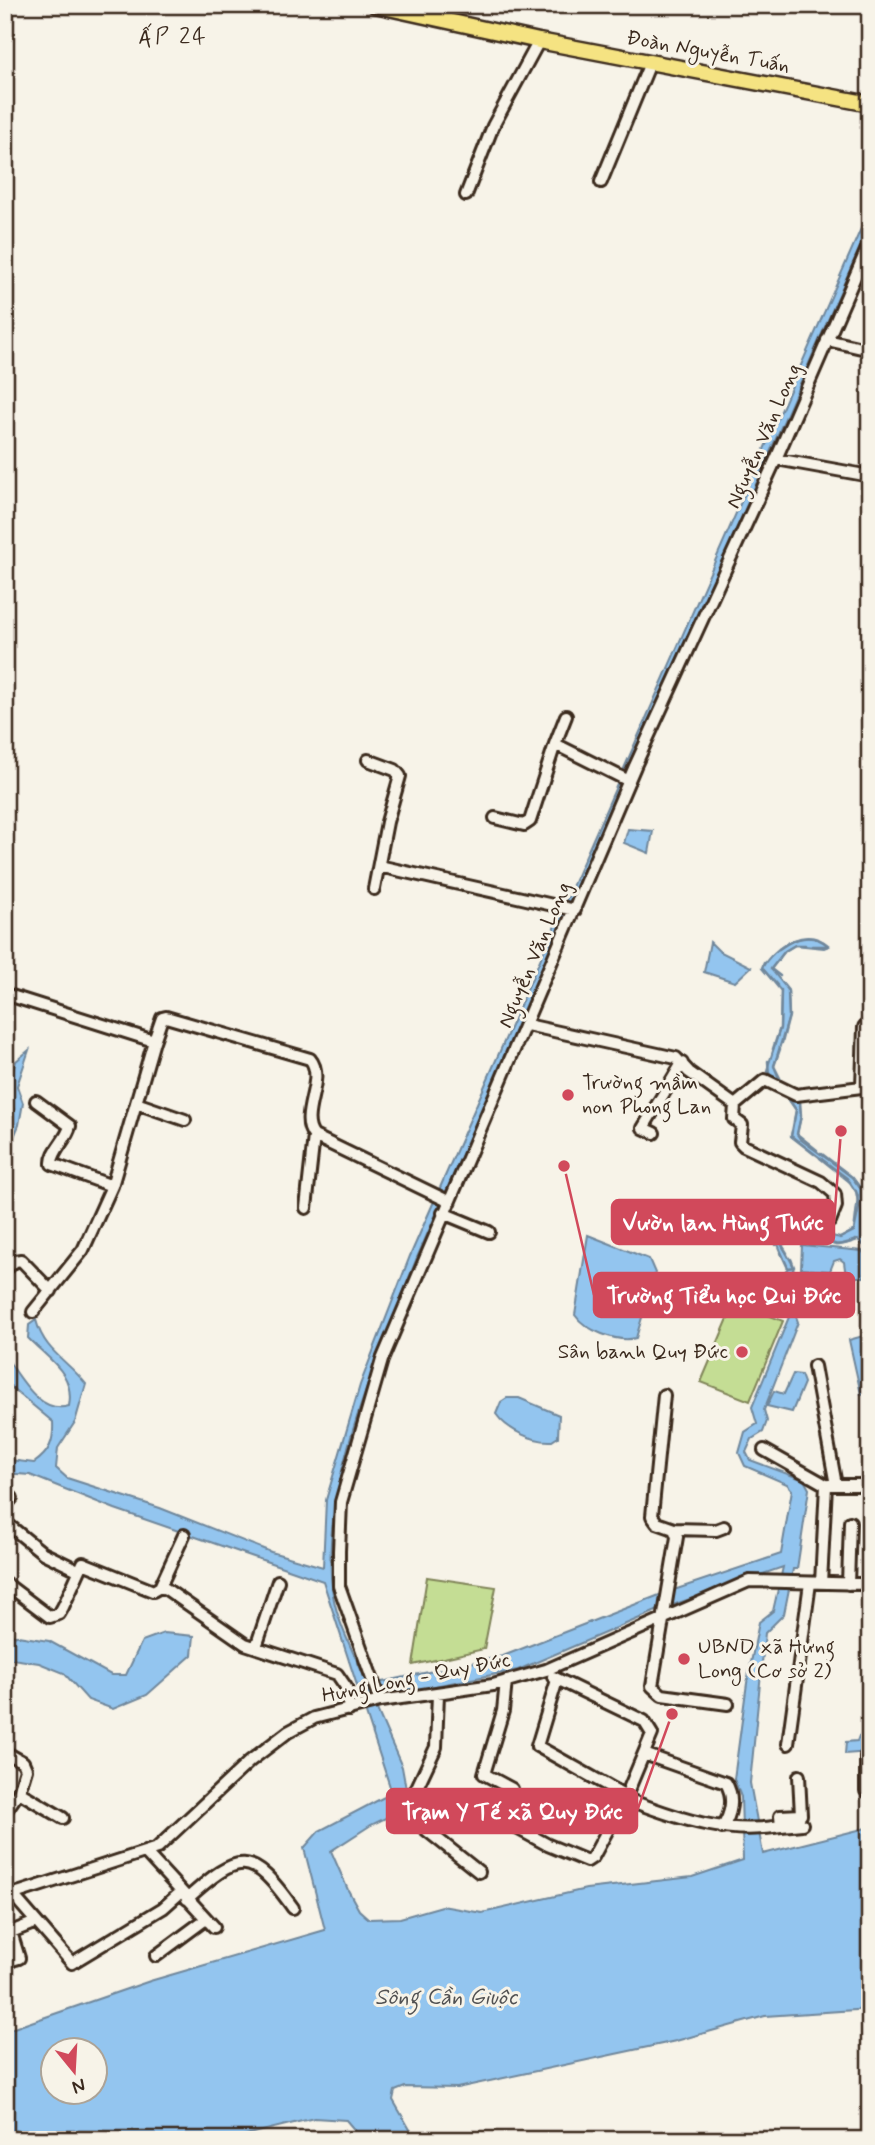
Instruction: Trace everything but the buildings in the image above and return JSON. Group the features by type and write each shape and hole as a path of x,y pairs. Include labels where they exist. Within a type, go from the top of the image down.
{"main road":[{"name":"Đoàn Nguyễn Tuấn","path":"375,5 447,12 539,41 870,104"}],"street":[{"path":"5,17 7,5"},
{"path":"466,195 493,126 539,41"},
{"path":"601,182 650,63"},
{"name":"Nguyễn Văn Long","path":"378,1702 339,1586 341,1502 382,1360 629,781 776,458 870,242"},
{"path":"827,340 870,350"},
{"path":"776,458 870,476"},
{"path":"495,818 524,825 530,821 566,716"},
{"path":"555,744 629,781"},
{"path":"368,760 395,770 400,776 387,822 374,889"},
{"path":"379,866 575,910"},
{"path":"5,994 154,1041"},
{"path":"33,1312 83,1250 112,1186 162,1018 170,1017 310,1059 314,1072 309,1125 314,1136 306,1208"},
{"path":"830,1221 836,1206 835,1195 821,1182 744,1146 740,1142 742,1125 734,1119 735,1105 762,1080 772,1082 796,1095 866,1086 864,1027 870,1022"},
{"path":"527,1025 676,1058 689,1072 735,1105"},
{"path":"654,1133 643,1128 682,1062"},
{"path":"36,1101 70,1126 66,1138 53,1156 52,1164 112,1186"},
{"path":"136,1103 185,1120"},
{"path":"314,1136 448,1201"},
{"path":"443,1213 489,1232"},
{"path":"5,1270 16,1261 21,1261 51,1291"},
{"path":"788,1744 831,1485 814,1366"},
{"path":"664,1395 652,1516 657,1523 674,1530 716,1531 724,1527"},
{"path":"764,1450 831,1485 870,1485"},
{"path":"5,1522 43,1553 78,1570"},
{"path":"848,1584 850,1522"},
{"path":"674,1530 677,1537 666,1617 652,1686 656,1691 728,1704"},
{"path":"5,1583 50,1617 59,1614 83,1563 153,1591 160,1587 184,1535"},
{"path":"256,1647 278,1581"},
{"name":"Hưng Long - Quy Đức","path":"9,1896 146,1853 163,1843 250,1761 288,1732 314,1718 378,1702 438,1695 546,1670 748,1581 870,1584"},
{"path":"160,1587 173,1592 245,1644 337,1674 346,1687 349,1710"},
{"path":"506,1681 498,1731 484,1771 487,1777 509,1784 512,1788 514,1827 587,1861 593,1857 626,1797 652,1734 644,1721 556,1680 546,1670"},
{"path":"556,1680 537,1746 626,1797 686,1821 722,1828 803,1824"},
{"path":"438,1695 436,1747 405,1814 479,1872"},
{"path":"5,1752 23,1762 26,1769 19,1791 5,1812"},
{"path":"644,1754 726,1783 731,1793 730,1810 722,1828"},
{"path":"866,1791 866,1756 870,1756"},
{"path":"781,1826 780,1816 801,1815 799,1776"},
{"path":"19,1791 63,1818"},
{"path":"146,1853 210,1923 156,1956"},
{"path":"9,1896 72,1963 222,1869 240,1863 256,1866 277,1886 293,1908"},
{"path":"5,1962 19,1958 11,1932 36,1922"}],"green space":[{"name":"Sân banh Quy Đức","path":"735,1302 783,1321 750,1401 701,1382"},
{"path":"427,1577 496,1587 484,1649 413,1665"}],"water":[{"name":"Sông Cần Giuộc","path":"870,208 870,224 416,1260 355,1424 342,1469 330,1555 335,1606 368,1685 503,1656 662,1594 781,1554 792,1490 787,1484 745,1466 739,1453 745,1432 757,1424 752,1407 789,1317 786,1311 765,1297 765,1292 773,1275 783,1274 788,1268 777,1242 814,1223 824,1234 840,1238 854,1230 858,1195 847,1178 791,1136 796,1110 767,1070 780,1028 781,991 762,968 774,952 801,938 820,940 829,946 824,948 795,945 785,951 771,969 788,990 789,1016 774,1066 779,1079 799,1098 801,1116 797,1134 800,1139 852,1177 861,1189 863,1231 870,1238 870,1250 858,1240 840,1245 831,1244 813,1227 782,1245 794,1267 790,1277 777,1280 774,1296 793,1308 798,1322 764,1410 767,1421 763,1432 752,1439 746,1452 750,1460 804,1480 809,1489 797,1569 793,1569 784,1614 765,1633 750,1783 763,1854 870,1827 870,2009 765,2016 676,2041 457,2088 405,2087 395,2091 393,2100 416,2140 363,2140 346,2120 314,2118 226,2140 5,2140 5,2031 150,1981 325,1930 304,1848 319,1831 392,1793 323,1581 115,1509 30,1475 5,1473 5,1463 10,1460 34,1463 44,1455 52,1440 53,1422 6,1383 5,1356 31,1392 48,1405 69,1406 70,1395 64,1376 52,1360 28,1338 29,1325 36,1320 50,1348 86,1384 75,1422 58,1448 56,1468 67,1478 160,1508 271,1552 323,1567 326,1500 360,1385 410,1256","holes":["783,1567 773,1611 759,1622 747,1683 734,1779 741,1797 743,1860 692,1877 586,1889 482,1913 442,1906 400,1918 369,1919 359,1910 331,1851 371,1825 396,1813 406,1789 402,1767 372,1698 518,1670 661,1609"]},
{"path":"628,829 653,831 649,853 624,843"},
{"path":"710,942 719,951 751,967 735,982 704,972"},
{"path":"29,1050 17,1086 23,1103 19,1125 5,1158 5,1131 14,1110 6,1093 16,1061"},
{"path":"588,1235 649,1259 655,1273 636,1338 620,1339 602,1334 586,1326 575,1315"},
{"path":"802,1245 862,1251 869,1260 864,1277 846,1277 844,1262 840,1259 834,1261 830,1271 801,1269"},
{"path":"863,1336 870,1393 861,1394 849,1340"},
{"path":"793,1374 801,1375 804,1383 792,1412 767,1406 774,1391 784,1394"},
{"path":"507,1398 519,1398 559,1415 558,1437 545,1441 521,1434 507,1425 496,1414 501,1402"},
{"path":"164,1633 194,1636 192,1655 147,1695 113,1709 88,1700 64,1673 39,1663 5,1658 5,1634 49,1641 111,1675 126,1675 142,1641"},
{"path":"870,1735 870,1752 845,1754 846,1742 857,1741 859,1736"}],"waterway":[{"path":"779,949 804,938 817,939 829,946 812,946"},
{"path":"780,976 771,969 785,951 795,945 805,945"},
{"path":"764,963 762,968 777,985"},
{"path":"773,1049 780,1028 781,990"},
{"path":"782,1043 789,1016 788,991"},
{"path":"780,1049 774,1066 783,1084"},
{"path":"768,1061 769,1075"},
{"path":"790,1101 796,1110 794,1121"},
{"path":"800,1101 801,1116 797,1134 817,1150"},
{"path":"792,1131 791,1136 814,1154"},
{"path":"822,1154 852,1177 861,1189 863,1232 870,1238"},
{"path":"820,1158 850,1182"},
{"path":"840,1238 854,1231 859,1207 856,1191"},
{"path":"815,1223 831,1237"},
{"path":"776,1245 809,1226"},
{"path":"787,1253 782,1245 813,1227 835,1244 856,1240"},
{"path":"861,1243 870,1250"},
{"path":"781,1253 788,1268 794,1267 791,1259"}],"place":[{"name":"Trường mầm non Phong Lan","path":"568,1095"},
{"name":"Vườn lan Hùng Thức","path":"841,1131"},
{"name":"Trường Tiểu học Qui Đức","path":"564,1166"},
{"name":"Sân banh Quy Đức","path":"742,1352"},
{"name":"UBND xã Hưng Long (Cơ sở 2)","path":"684,1659"},
{"name":"Trạm Y Tế xã Quy Đức","path":"672,1714"}],"district":[{"name":"ẤP 24","path":"173,37"}]}
